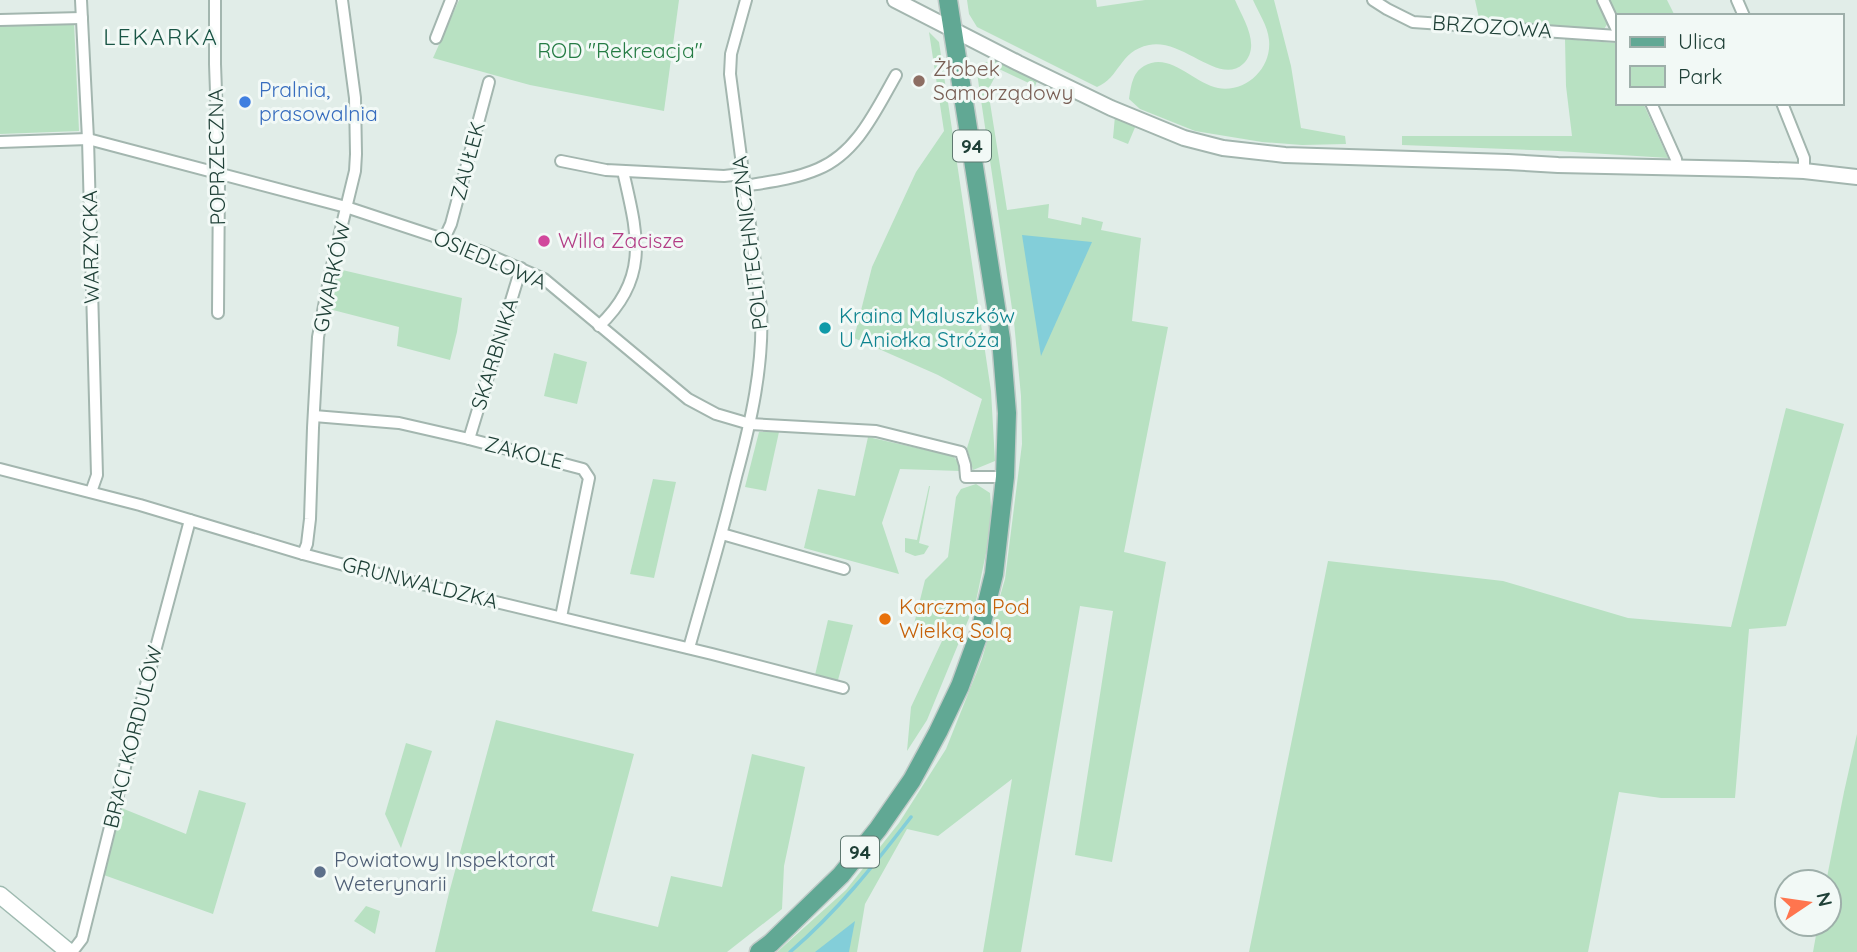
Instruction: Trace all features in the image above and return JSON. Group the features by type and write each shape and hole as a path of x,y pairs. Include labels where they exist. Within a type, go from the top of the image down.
{"main road":[{"name":"94","path":"759,952 841,875 878,830 912,780 960,686 983,620 995,574 1005,477 1007,413 1001,339 948,0"},
{"path":"0,895 70,952"}],"street":[{"name":"WARZYCKA","path":"81,0 88,139 97,475 91,492"},
{"name":"POPRZECZNA","path":"215,0 219,175 218,313"},
{"name":"GWARKÓW","path":"303,554 310,519 318,337 355,172 357,129 342,0"},
{"path":"436,38 451,0"},
{"name":"POLITECHNICZNA","path":"689,648 750,424 761,355 761,308 730,74 732,54 746,0"},
{"path":"895,0 1111,108 1184,138 1223,148 1285,155 1804,171 1857,177"},
{"name":"BRZOZOWA","path":"1373,0 1413,22 1616,36"},
{"path":"1603,0 1616,28"},
{"path":"0,20 82,18"},
{"path":"744,186 805,175 838,158 868,124 896,75"},
{"name":"ZAUŁEK","path":"444,239 451,224 489,82"},
{"path":"1652,105 1677,167"},
{"path":"1783,105 1804,158 1804,171"},
{"name":"OSIEDLOWA","path":"0,142 88,139 346,207 444,239 544,279 688,400 716,414 750,424 876,431 961,452 966,477 1005,477"},
{"path":"561,161 606,170 723,176 742,174"},
{"path":"599,326 623,299 630,283 635,259 636,229 623,171"},
{"name":"SKARBNIKA","path":"469,439 521,268"},
{"name":"ZAKOLE","path":"314,416 399,424 583,468 589,478 561,617"},
{"name":"GRUNWALDZKA","path":"0,470 91,492 303,554 843,688"},
{"name":"BRACI KORDULÓW","path":"70,952 82,939 190,520"},
{"path":"722,534 844,569"}],"green space":[{"name":"ROD \"Rekreacja\"","path":"459,0 679,0 664,111 530,85 433,58"},
{"path":"967,0 1096,0 1097,7 1145,0 1235,0 1249,32 1251,49 1243,64 1233,69 1223,69 1175,48 1149,45 1131,53 1105,83 1097,87 977,27 969,14"},
{"path":"1253,0 1274,0 1291,66 1301,128 1345,136 1346,144 1262,142 1195,131 1140,109 1129,99 1137,72 1154,62 1172,65 1218,88 1238,87 1255,76 1266,60 1269,40 1265,24"},
{"path":"1475,0 1598,0 1608,23 1604,29 1480,23"},
{"path":"1609,0 1667,0 1674,14 1616,14"},
{"path":"74,23 79,131 0,134 0,24"},
{"path":"929,32 939,42 991,391 995,461 973,470 967,448 982,399 938,375 854,338 872,267 916,172 944,131"},
{"path":"1565,39 1616,43 1616,105 1644,105 1668,158 1402,145 1402,136 1572,136 1566,86"},
{"path":"996,61 1038,79 1035,86 999,69 988,90 1007,210 1049,204 1048,218 1081,225 1082,217 1103,222 1101,230 1141,238 1132,321 1168,327 1124,552 1166,562 1112,862 1075,855 1113,611 1080,606 1021,952 983,952 1012,779 938,836 907,829 865,904 857,952 777,952 846,890 899,823 946,749 982,659 1005,579 1022,444 1021,396 1014,322 977,73 979,65"},
{"path":"1115,116 1136,125 1128,144 1113,138"},
{"path":"338,269 462,298 450,360 397,346 399,327 329,309"},
{"path":"554,353 587,362 577,404 544,396"},
{"path":"1786,408 1844,424 1786,626 1749,629 1735,798 1661,798 1619,792 1588,952 1249,952 1328,561 1503,581 1628,618 1731,627"},
{"path":"759,432 779,432 766,491 745,487"},
{"path":"868,437 953,456 961,466 960,471 900,469 882,523 899,574 804,548 818,489 855,496"},
{"path":"653,479 676,482 654,578 630,574"},
{"path":"976,484 990,493 991,507 990,534 976,601 927,720 907,751 911,707 942,641 912,632 925,580 948,557 956,497 961,489"},
{"path":"929,486 919,543 929,546 924,554 915,556 905,552 905,538 917,540"},
{"path":"828,620 853,625 838,680 815,675"},
{"path":"496,720 634,754 592,911 658,927 671,876 722,887 752,754 805,767 784,866 782,909 727,952 435,952"},
{"path":"1857,734 1857,952 1813,952 1816,938 1843,938 1843,868 1829,868"},
{"path":"406,743 432,751 401,848 385,814"},
{"path":"199,790 246,803 213,914 101,874 119,807 186,834"},
{"path":"366,906 380,911 375,934 354,921"}],"water":[{"path":"1022,235 1092,242 1041,356"},
{"path":"855,921 849,952 815,952"}],"waterway":[{"path":"790,952 839,904 911,817"}],"place":[{"name":"Żłobek Samorządowy","path":"919,81"},
{"name":"Pralnia, prasowalnia","path":"245,102"},
{"name":"Willa Zacisze","path":"544,241"},
{"name":"Kraina Maluszków U Aniołka Stróża","path":"825,328"},
{"name":"Karczma Pod Wielką Solą","path":"885,619"},
{"name":"Powiatowy Inspektorat Weterynarii","path":"320,872"}],"district":[{"name":"LEKARKA","path":"161,37"}]}
